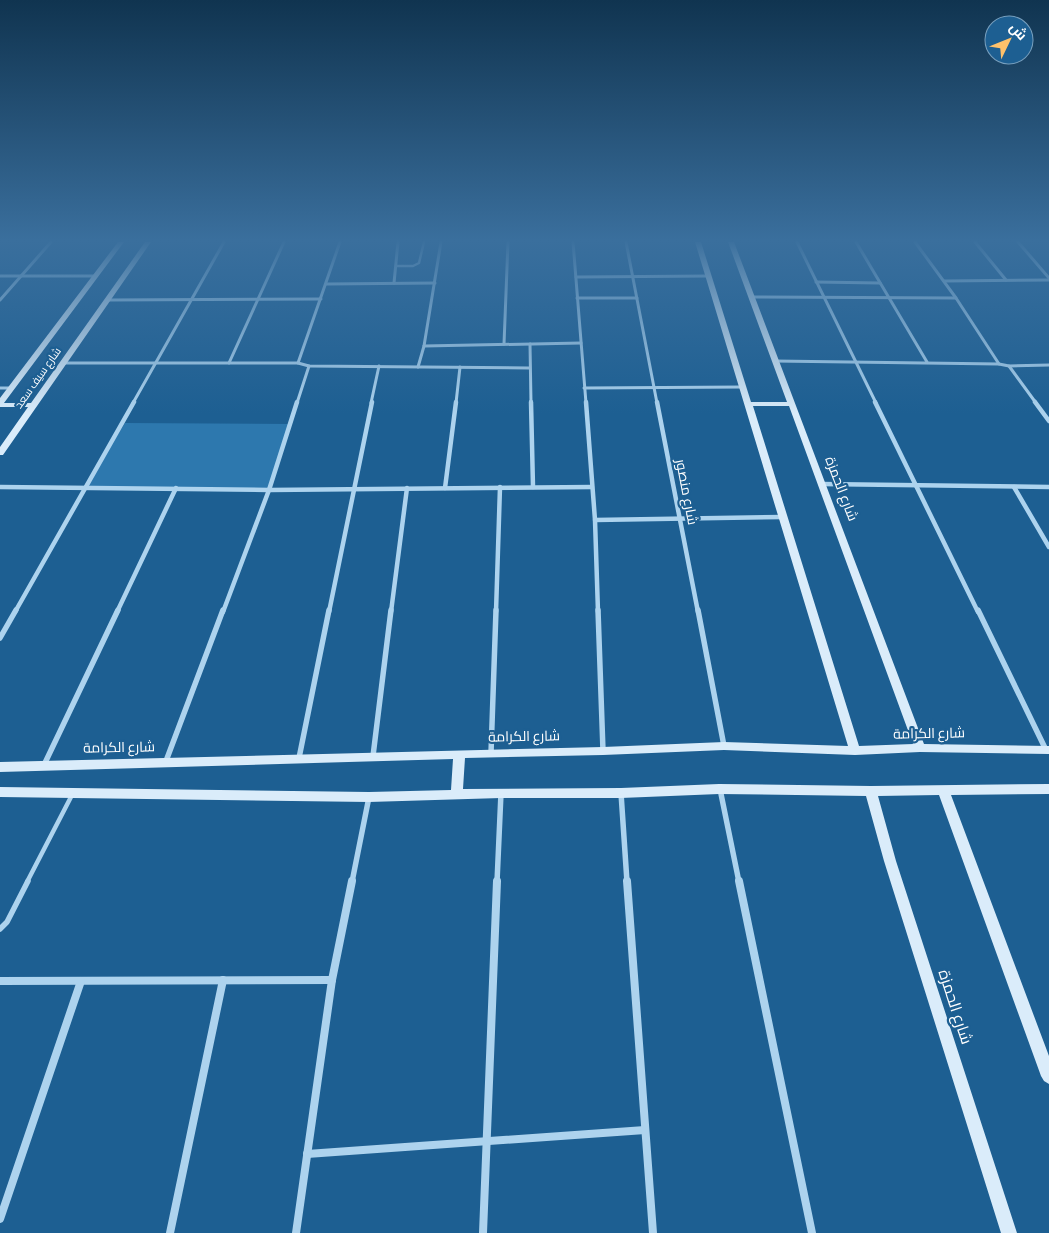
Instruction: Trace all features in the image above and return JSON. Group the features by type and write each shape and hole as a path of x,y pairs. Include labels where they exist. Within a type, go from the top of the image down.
{"street":[{"name":"شارع سيف سعد","path":"0,404 77,300"},
{"name":"شارع سيف سعد","path":"0,453 108,300"},
{"path":"108,300 287,300"},
{"path":"0,638 192,300"},
{"path":"229,363 258,300"},
{"path":"298,363 321,300"},
{"path":"418,367 424,346 431,300"},
{"path":"504,344 506,300"},
{"path":"577,300 595,520 603,751"},
{"name":"شارع منصور","path":"637,300 724,746"},
{"path":"715,300 855,751"},
{"name":"شارع الحمزة","path":"752,300 920,748"},
{"path":"825,300 1047,750"},
{"path":"890,300 927,362"},
{"path":"957,300 999,364"},
{"path":"424,346 581,343"},
{"path":"530,344 529,368 534,487"},
{"path":"775,361 927,362 999,364 1008,366 1049,365"},
{"path":"62,363 298,363 309,366 529,368"},
{"path":"166,761 269,490 309,366"},
{"path":"299,758 379,366"},
{"path":"1008,366 1049,421"},
{"path":"444,488 460,367"},
{"path":"584,388 654,386 742,387"},
{"path":"0,388 11,388"},
{"path":"0,404 33,405"},
{"path":"748,404 791,404"},
{"path":"821,484 1049,487"},
{"path":"0,487 269,490 592,487"},
{"path":"491,753 500,487"},
{"path":"1014,487 1049,547"},
{"path":"44,764 176,488"},
{"path":"373,756 407,488"},
{"path":"595,520 782,517"},
{"name":"شارع الكرامة","path":"0,766 603,751 724,746 855,751 920,748 1047,750"},
{"path":"457,795 459,754"},
{"path":"719,788 812,1233"},
{"path":"0,792 369,797 621,793 719,788 870,791 1049,789"},
{"path":"942,790 1049,1076"},
{"name":"شارع الحمزة","path":"870,791 893,870 1009,1233"},
{"path":"621,793 653,1233"},
{"path":"483,1233 501,794"},
{"path":"296,1233 332,980 369,797"},
{"path":"0,1219 81,980"},
{"path":"170,1233 223,980"},
{"path":"0,981 332,980"},
{"path":"307,1154 645,1130"}],"lane":[{"path":"0,929 6,922 73,792"}],"shaded area":[{"path":"125,423 290,424 269,490 85,487"}]}
